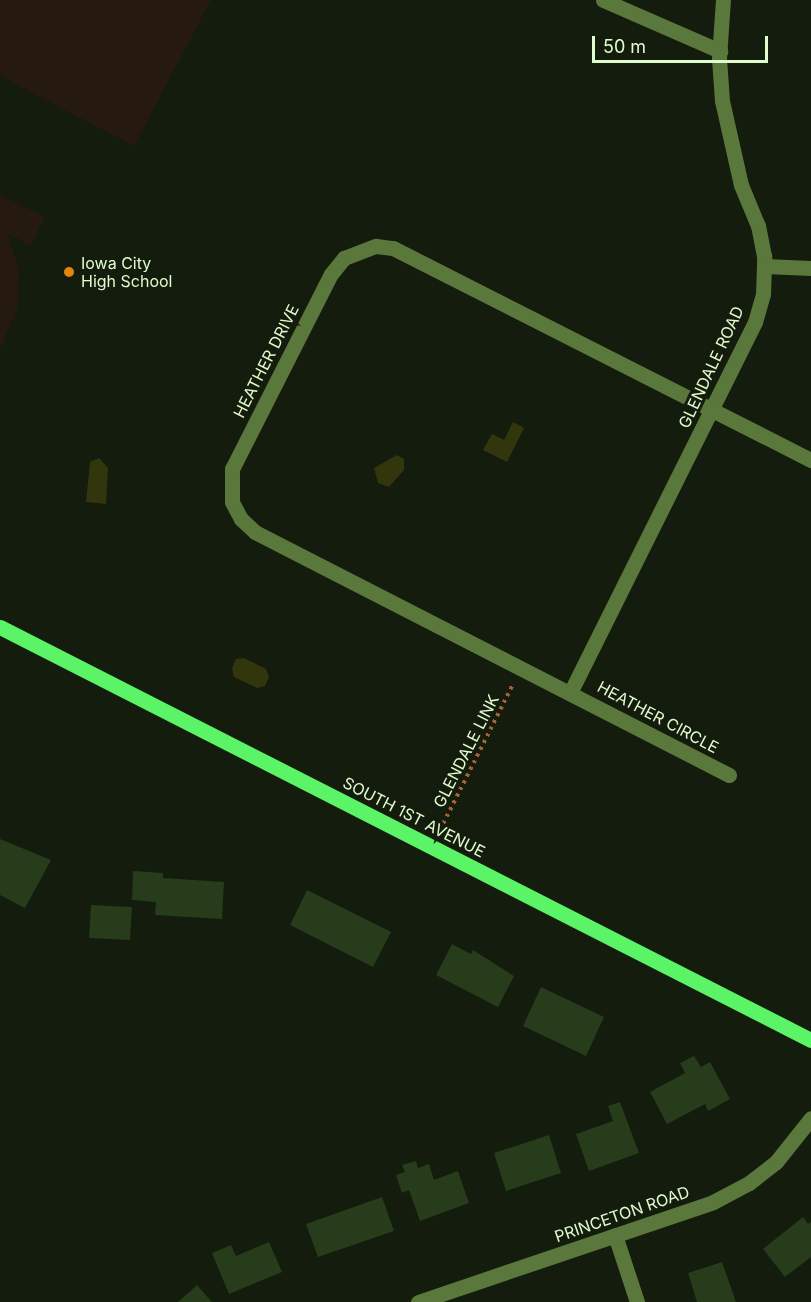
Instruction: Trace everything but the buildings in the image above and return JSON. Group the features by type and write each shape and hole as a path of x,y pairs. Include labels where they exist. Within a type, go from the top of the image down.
{"main road":[{"name":"SOUTH 1ST AVENUE","path":"1,629 811,1040"}],"street":[{"path":"603,0 720,51"},
{"name":"GLENDALE ROAD","path":"571,691 755,322 765,266 758,226 730,144 720,51 723,0"},
{"name":"HEATHER DRIVE","path":"571,691 255,532 241,519 232,502 232,469 331,274 344,258 360,249 393,248 811,460"},
{"path":"765,266 811,268"},
{"name":"HEATHER CIRCLE","path":"571,691 729,775"},
{"name":"PRINCETON ROAD","path":"418,1302 713,1202 749,1183 776,1162 811,1118"},
{"path":"615,1235 637,1302"}],"path":[{"name":"GLENDALE LINK","path":"432,847 522,666"}],"shaded area":[{"path":"0,0 211,0 134,146 0,76"},
{"path":"0,195 45,217 31,245 7,233 19,270 18,307 0,350"},
{"path":"513,422 524,428 507,462 483,450 492,434 504,440"},
{"path":"397,455 404,459 404,470 389,487 378,483 374,468"},
{"path":"99,458 108,468 106,504 86,502 90,462"},
{"path":"244,658 266,669 269,677 265,686 257,688 234,677 232,668 236,659"}],"place":[{"name":"Iowa City High School","path":"69,272"}]}
